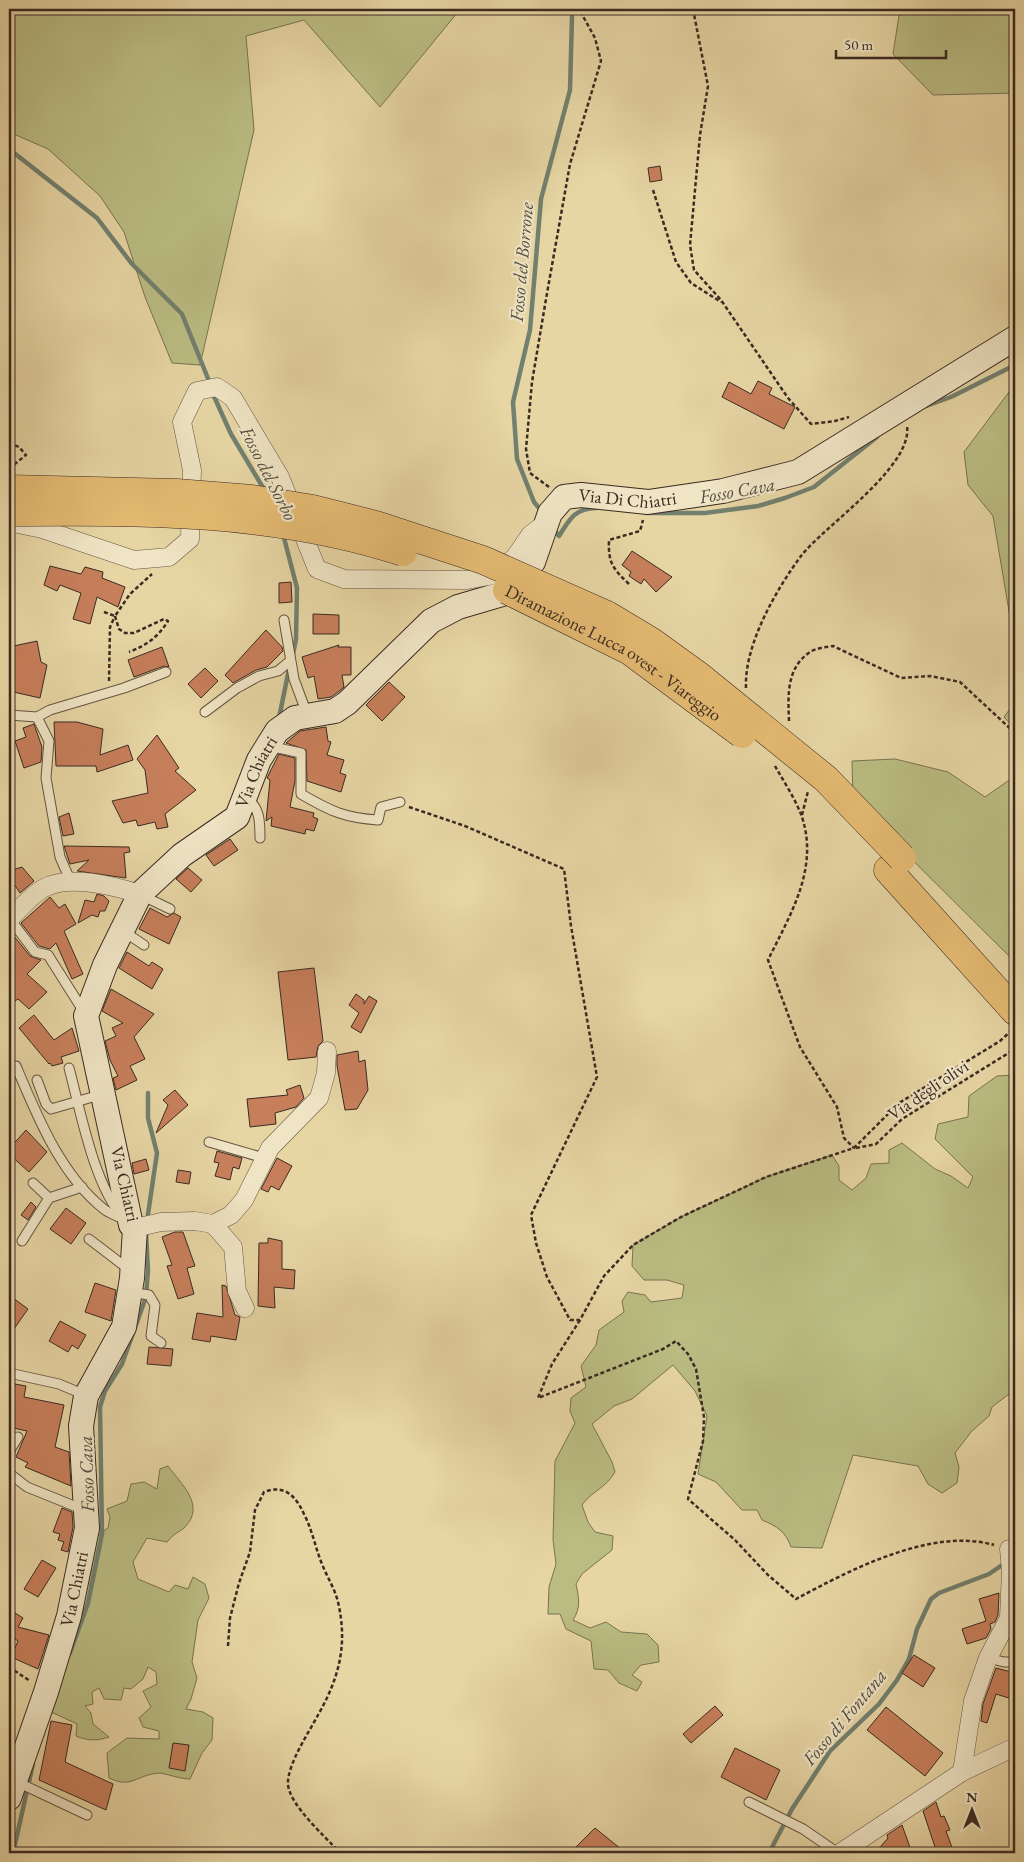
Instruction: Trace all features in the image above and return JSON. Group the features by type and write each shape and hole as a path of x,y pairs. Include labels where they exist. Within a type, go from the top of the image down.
{"highway":[{"name":"Diramazione Lucca ovest - Viareggio","path":"9,489 177,493 252,499 312,508 403,533 508,571 607,615 652,642 700,676 826,779 1014,1007"},
{"name":"Diramazione Lucca ovest - Viareggio","path":"9,512 169,512 267,521 385,547 497,585 630,651 669,678 778,763 895,864"}],"street":[{"name":"Via Di Chiatri","path":"301,716 334,711 347,703 431,621 458,607 509,592 533,562 550,513 564,498 581,496 648,502 723,491 798,472 1015,338"},
{"path":"9,522 42,529 134,560 169,557 190,539 192,470 182,422 197,391 217,387 233,398 280,477 317,569 344,579 467,580 495,575 515,557 530,535 547,522"},
{"name":"Via Chiatri","path":"20,1788 69,1616 87,1528 81,1426 86,1396 124,1327 138,1288 133,1225 86,1016 105,965 140,894 182,854 237,817 266,746 277,731 301,716"},
{"path":"9,919 44,888 70,882 107,884 140,894"},
{"path":"212,1224 231,1214 244,1200 270,1148 319,1098 326,1073 327,1051"},
{"path":"133,1225 195,1221 212,1224 233,1247 237,1291 245,1308"},
{"path":"962,1772 973,1701 988,1658 1009,1618 1011,1562"},
{"path":"839,1853 962,1772 1015,1747"}],"lane":[{"path":"284,620 301,716"},
{"path":"205,712 237,688 259,676 278,671 290,661"},
{"path":"9,715 37,717 50,710 166,672"},
{"path":"37,717 48,741 48,786 60,857 70,882"},
{"path":"266,746 301,753 301,794 322,806 353,819 378,820 381,807 400,802"},
{"path":"245,797 252,802 260,820 260,838"},
{"path":"140,894 170,909"},
{"path":"9,919 35,952 48,956 86,1016"},
{"path":"122,930 144,945"},
{"path":"9,1068 16,1066 56,1151 82,1186 106,1210 133,1225"},
{"path":"69,1068 90,1150 115,1209 133,1225"},
{"path":"37,1080 46,1104 51,1110 104,1094"},
{"path":"209,1142 264,1158"},
{"path":"33,1183 49,1198"},
{"path":"22,1241 49,1198 82,1186"},
{"path":"89,1239 155,1305 151,1336 161,1343"},
{"path":"9,1373 59,1384 86,1396"},
{"path":"9,1462 10,1450 18,1437"},
{"path":"9,1473 27,1487 86,1511"},
{"path":"988,1658 1004,1662 1015,1662"},
{"path":"20,1788 87,1815"},
{"path":"748,1802 792,1824 839,1853"}],"path":[{"path":"564,498 530,473 526,449 532,382 568,173 601,61 595,38 578,9"},
{"path":"693,9 708,86 700,135 690,246 694,270 723,304 788,398 811,424 835,421 853,415"},
{"path":"653,190 676,262 691,283 723,304"},
{"path":"9,443 19,447 26,455 9,468"},
{"path":"629,584 614,570 608,553 609,540 640,531 644,519"},
{"path":"107,692 110,677 110,627 130,594 155,572"},
{"path":"104,612 115,616"},
{"path":"115,616 119,629 125,633 134,632 164,619 168,622 161,632 146,645 129,652"},
{"path":"789,728 788,695 792,673 810,652 834,646 901,678 930,676 960,682 1015,733"},
{"path":"802,816 808,783"},
{"path":"400,802 412,809 465,826 564,869 571,926 597,1077 531,1215 536,1243 547,1277 570,1320 580,1320"},
{"path":"854,1148 899,1103 1000,1041 1014,1007"},
{"name":"Via degli olivi","path":"1011,1562 983,1542 958,1540 877,1558 796,1599 768,1575 735,1540 688,1499 703,1441 704,1417 696,1369 688,1354 676,1340 662,1349 538,1398 552,1364 580,1320 604,1276 633,1245 681,1217 766,1178 854,1148 876,1144 902,1119 1015,1048"},
{"path":"228,1646 230,1618 239,1583 250,1552 255,1510 264,1492 274,1488 288,1492 302,1508 314,1534 321,1562 338,1603 342,1660 333,1689 296,1756 288,1784 294,1802 340,1853"},
{"path":"9,1666 46,1692"}],"green space":[{"path":"9,9 458,9 458,12 380,107 304,20 246,36 254,130 200,365 172,363 145,297 124,232 100,196 48,149 9,132"},
{"path":"900,9 1015,9 1015,93 933,95 893,54"},
{"path":"1015,384 1015,627 1011,623 993,516 968,485 964,452"},
{"path":"1015,702 1015,729 1004,717"},
{"path":"895,759 948,772 985,797 1015,776 1015,962 853,801 852,761"},
{"path":"1015,1075 1015,1371 1009,1394 992,1407 989,1416 971,1432 955,1453 959,1467 957,1483 942,1493 928,1484 918,1466 853,1455 822,1548 791,1547 784,1533 762,1520 757,1510 742,1510 716,1482 698,1474 707,1416 695,1391 673,1365 632,1399 614,1406 592,1424 612,1462 615,1472 608,1482 582,1505 588,1522 595,1532 613,1536 612,1550 582,1574 576,1584 579,1603 573,1620 590,1628 606,1622 621,1632 647,1634 658,1645 659,1662 641,1665 632,1675 642,1682 637,1691 619,1683 608,1670 594,1669 591,1641 566,1629 560,1614 548,1614 549,1587 556,1564 553,1540 555,1461 575,1423 570,1411 571,1398 586,1387 581,1366 596,1345 599,1330 624,1312 622,1301 628,1292 645,1295 651,1302 682,1298 684,1285 667,1280 644,1280 632,1266 633,1245 681,1217 766,1177 832,1155 839,1166 839,1180 852,1190 866,1178 871,1164 889,1163 889,1150 902,1143 935,1169 951,1176 968,1188 973,1177 935,1139 938,1124 968,1117 969,1096 997,1076"},
{"path":"168,1466 189,1495 193,1511 191,1519 185,1527 167,1542 147,1538 133,1562 138,1579 169,1592 175,1585 188,1589 193,1577 205,1584 209,1598 198,1620 192,1662 197,1678 186,1709 203,1712 213,1718 212,1740 202,1753 190,1779 159,1773 123,1782 109,1778 107,1753 127,1738 159,1739 159,1731 143,1727 139,1718 151,1707 143,1691 157,1684 156,1672 148,1667 143,1679 131,1689 124,1688 121,1700 104,1699 99,1688 92,1692 93,1704 85,1706 91,1713 93,1724 109,1737 92,1740 76,1736 77,1724 47,1710 71,1646 91,1572 95,1540 100,1533 108,1528 110,1517 107,1509 127,1501 131,1484 144,1482 157,1489 160,1469"}],"building":[{"path":"660,166 662,180 650,182 648,168"},
{"path":"758,381 772,388 769,394 795,407 784,429 722,397 729,382 751,394"},
{"path":"632,551 672,577 656,592 644,579 641,584 629,576 631,572 622,565"},
{"path":"50,566 81,574 85,567 103,572 102,578 125,587 118,607 97,597 90,624 73,619 81,593 60,585 57,591 44,585"},
{"path":"291,582 292,602 279,603 279,583"},
{"path":"313,614 339,615 339,634 313,634"},
{"path":"266,630 282,647 283,651 267,667 256,670 233,683 225,675"},
{"path":"37,641 41,662 47,665 40,698 9,691 9,647"},
{"path":"339,645 338,647 351,647 351,675 342,675 344,687 338,692 331,697 318,699 314,676 308,678 302,657"},
{"path":"162,647 169,667 164,666 134,677 128,660"},
{"path":"205,668 218,681 201,698 188,684"},
{"path":"389,682 405,697 382,721 366,705"},
{"path":"54,722 77,722 103,729 100,755 128,745 133,760 97,772 96,766 56,766"},
{"path":"34,724 42,747 41,762 24,768 15,741 26,737 23,728"},
{"path":"326,727 328,741 331,742 327,755 344,760 340,773 346,775 341,792 307,781 306,750 286,743 300,731"},
{"path":"157,735 179,768 175,771 196,790 165,814 168,827 157,829 155,822 138,826 136,820 123,823 112,801 148,793 145,770 137,759"},
{"path":"279,754 295,758 295,781 290,807 314,813 313,817 318,819 314,831 306,829 305,834 271,826 272,817 266,821 270,780 267,778"},
{"path":"69,813 74,834 63,836 59,817"},
{"path":"230,839 238,850 214,866 206,855"},
{"path":"64,846 129,847 130,852 124,853 126,878 77,871 89,860 70,864"},
{"path":"22,867 34,881 20,893 14,884 9,886 9,871"},
{"path":"188,868 202,880 191,892 176,879"},
{"path":"97,894 104,896 109,901 105,911 100,911 98,917 92,915 78,923 85,900 94,902"},
{"path":"50,897 59,908 65,904 76,924 64,931 83,974 72,979 56,943 50,949 39,946 21,923"},
{"path":"150,908 167,917 174,913 181,917 169,944 139,929"},
{"path":"9,930 30,956 41,960 27,974 47,992 29,1009 18,999 9,1005"},
{"path":"127,952 149,966 152,962 163,969 152,989 119,968"},
{"path":"314,968 323,1041 318,1046 316,1057 288,1060 278,972"},
{"path":"111,989 154,1014 134,1037 145,1059 130,1066 137,1080 116,1090 113,1078 118,1076 110,1060 105,1041 116,1036 112,1028 123,1023 102,1011"},
{"path":"356,994 364,1000 364,1004 369,996 377,1001 361,1033 351,1027 359,1013 349,1005"},
{"path":"34,1015 54,1040 72,1028 79,1051 61,1057 63,1063 52,1066 49,1064 19,1028"},
{"path":"358,1051 359,1062 365,1060 368,1090 357,1109 345,1110 337,1066 337,1055"},
{"path":"300,1085 304,1098 296,1107 275,1113 276,1124 250,1127 247,1099 288,1095 286,1090"},
{"path":"175,1090 188,1105 156,1133 168,1105 163,1100"},
{"path":"26,1130 47,1152 29,1172 9,1154 9,1149"},
{"path":"217,1151 242,1158 239,1169 233,1167 230,1180 215,1176 219,1163 214,1162"},
{"path":"277,1158 292,1166 279,1190 271,1186 268,1192 261,1189"},
{"path":"146,1159 149,1170 134,1174 132,1163"},
{"path":"178,1170 191,1172 189,1184 176,1182"},
{"path":"31,1202 36,1207 28,1220 21,1215"},
{"path":"66,1208 86,1223 71,1244 50,1229"},
{"path":"175,1232 183,1232 195,1266 187,1268 194,1294 178,1299 167,1266 172,1265 162,1237"},
{"path":"268,1238 282,1241 282,1269 295,1270 294,1289 274,1287 275,1308 258,1306 259,1243 268,1243"},
{"path":"95,1283 116,1290 111,1321 85,1312"},
{"path":"222,1285 226,1286 235,1315 240,1317 236,1340 211,1336 210,1342 192,1339 197,1313 223,1317"},
{"path":"9,1295 28,1309 9,1336"},
{"path":"60,1321 86,1335 78,1349 72,1345 68,1352 49,1341"},
{"path":"149,1347 173,1349 171,1366 147,1364"},
{"path":"15,1384 26,1386 24,1397 64,1405 55,1447 69,1452 71,1486 25,1467 28,1463 16,1457 27,1431 9,1427 9,1414"},
{"path":"62,1508 72,1512 73,1527 68,1552 61,1550 64,1542 58,1540 60,1534 53,1532"},
{"path":"42,1560 56,1568 38,1597 24,1589"},
{"path":"999,1593 998,1615 995,1622 990,1624 991,1629 986,1638 967,1644 962,1629 986,1621 979,1599"},
{"path":"9,1609 23,1618 18,1627 49,1635 38,1669 11,1657 18,1641 12,1637 9,1642"},
{"path":"914,1655 935,1668 923,1687 902,1673"},
{"path":"996,1668 1015,1673 1015,1700 996,1694 987,1723 981,1721 983,1704"},
{"path":"715,1706 723,1715 691,1743 683,1734"},
{"path":"886,1707 943,1753 925,1776 867,1730"},
{"path":"51,1721 72,1725 65,1762 113,1784 106,1810 39,1780"},
{"path":"173,1743 189,1745 185,1771 169,1768"},
{"path":"735,1748 780,1770 766,1800 721,1777"},
{"path":"936,1802 941,1817 944,1816 950,1830 946,1831 954,1853 937,1853 923,1811"},
{"path":"902,1825 912,1853 875,1853 888,1838 887,1835"},
{"path":"595,1828 626,1853 583,1853 576,1847"}],"waterway":[{"name":"Fosso del Borrone","path":"539,508 534,502 517,459 513,402 530,330 541,199 570,90 572,17"},
{"name":"Fosso del Sorbo","path":"9,149 97,218 132,264 182,314 209,381"},
{"name":"Fosso Cava","path":"926,406 951,397 1015,365"},
{"name":"Fosso del Sorbo","path":"212,392 231,434 265,491"},
{"name":"Fosso Cava","path":"646,513 705,513 758,506 785,498 814,487 877,437"},
{"name":"Fosso Cava","path":"557,533 559,536 573,516 583,510 596,508"},
{"name":"Fosso del Sorbo","path":"283,534 297,588 296,639 293,654"},
{"name":"Fosso del Sorbo","path":"279,718 289,669"},
{"name":"Fosso Cava","path":"147,1221 157,1153 148,1118 148,1093"},
{"name":"Fosso Cava","path":"70,1653 88,1603 102,1534 100,1407 105,1391 122,1364 146,1297 148,1270 146,1233"},
{"name":"Fosso di Fontana","path":"769,1853 792,1809 830,1751 879,1704 897,1680 909,1659 917,1629 931,1599 939,1593 989,1574 1005,1563"},
{"name":"Fosso Cava","path":"13,1853 33,1764"}]}
